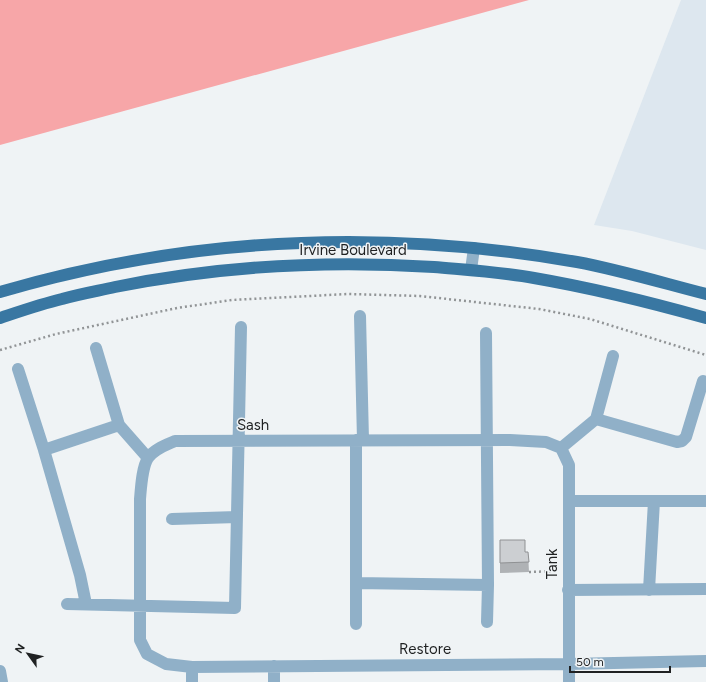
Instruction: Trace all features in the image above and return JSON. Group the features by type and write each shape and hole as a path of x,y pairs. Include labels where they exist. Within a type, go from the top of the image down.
{"main road":[{"name":"Irvine Boulevard","path":"0,292 33,282 140,259 247,245 355,242 406,243 511,252 624,272 706,294"},
{"name":"Irvine Boulevard","path":"0,318 63,298 139,282 200,273 274,266 330,264 399,265 471,270 532,278 589,288 706,318"}],"street":[{"path":"471,270 474,248"},
{"path":"356,624 360,440 360,316"},
{"path":"67,604 235,608 241,327"},
{"path":"486,333 488,440 487,622"},
{"path":"96,348 119,425 148,458 142,479 140,499 140,606"},
{"path":"561,448 596,419 613,356"},
{"path":"18,369 44,450 80,575 86,604"},
{"path":"596,419 677,442 682,441 686,437 703,381"},
{"path":"44,450 119,425"},
{"name":"Sash","path":"148,458 159,449 175,441 488,440 546,442 561,448"},
{"name":"Tank","path":"561,448 569,465 569,682"},
{"path":"569,501 706,501"},
{"path":"649,590 654,501"},
{"path":"172,519 237,517"},
{"path":"356,583 488,585"},
{"path":"568,590 706,589"},
{"name":"Restore","path":"140,606 140,640 147,654 166,664 192,666 274,666 568,664 706,661"},
{"path":"192,666 192,682"},
{"path":"274,666 274,682"},
{"path":"0,671 2,682"}],"path":[{"path":"529,572 568,571"}],"shaded area":[{"path":"0,0 529,0 0,145"},
{"path":"681,0 706,0 706,250 632,231 594,225"}],"building":[{"path":"500,540 525,540 525,552 528,552 529,562 500,563"}]}
